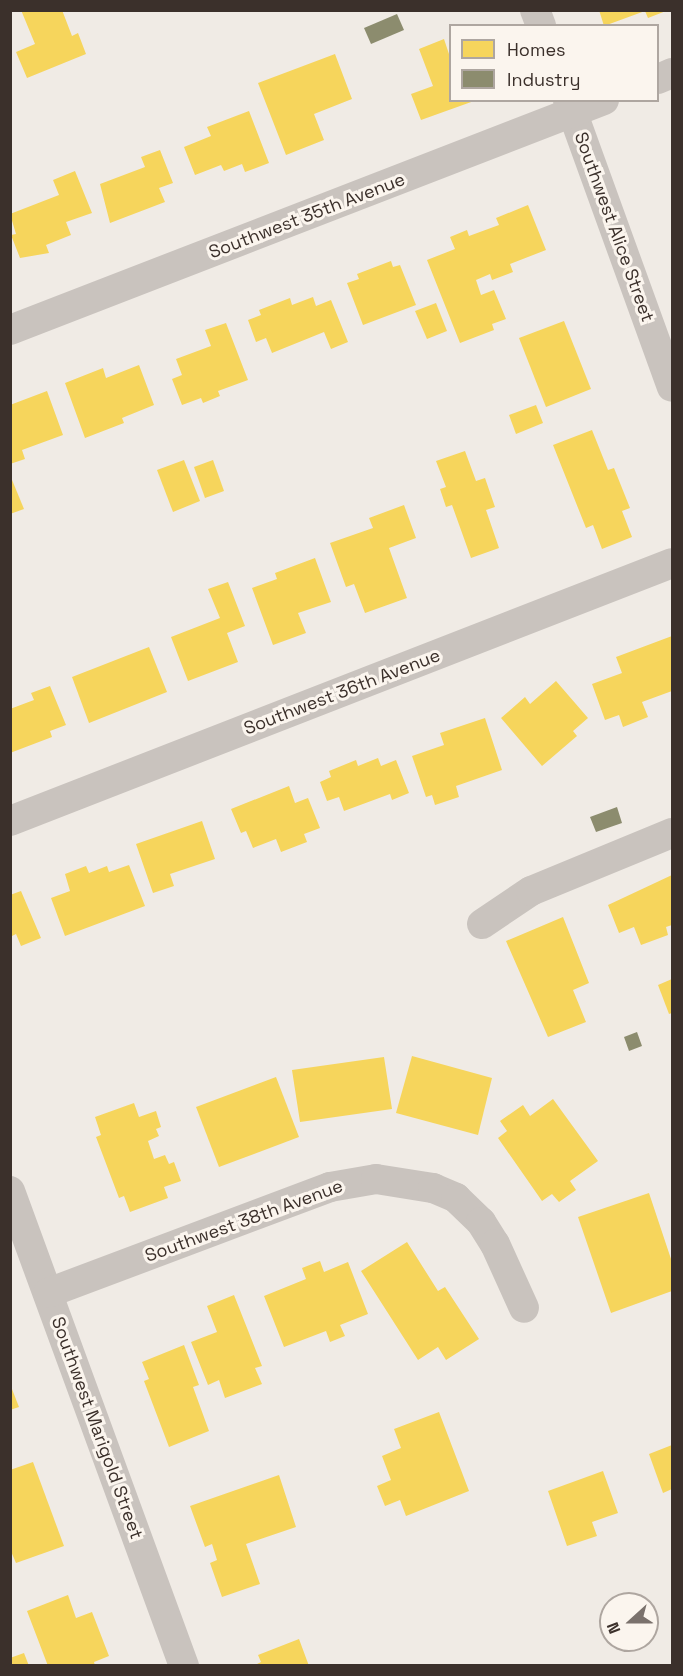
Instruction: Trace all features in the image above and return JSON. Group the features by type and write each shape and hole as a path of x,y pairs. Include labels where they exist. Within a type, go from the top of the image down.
{"street":[{"name":"Southwest 35th Avenue","path":"10,330 571,107 595,102"},
{"name":"Southwest Alice Street","path":"571,107 672,387"},
{"name":"Southwest 36th Avenue","path":"10,821 672,563"},
{"path":"482,924 531,891 672,833"},
{"name":"Southwest 38th Avenue","path":"48,1293 330,1187 376,1179 433,1188 456,1198 490,1237 524,1308"},
{"name":"Southwest Marigold Street","path":"10,1191 184,1665"}],"building: Homes":[{"path":"21,10 62,10 72,36 78,33 86,54 27,78 16,52 35,44"},
{"path":"599,10 666,10 648,18 645,11 609,24 603,24"},
{"path":"444,39 449,54 449,102 471,102 421,120 411,94 433,86 419,49"},
{"path":"335,54 352,99 314,114 324,140 286,155 258,83"},
{"path":"249,111 269,163 245,172 242,164 224,171 221,165 195,175 184,147 211,136 207,127"},
{"path":"160,150 173,183 159,188 165,202 110,223 100,184 145,167 141,157"},
{"path":"75,171 92,213 66,222 71,235 46,245 49,253 20,258 11,235 16,234 10,214 59,195 53,180"},
{"path":"528,205 546,250 510,264 513,272 492,280 490,274 476,280 481,295 494,290 506,319 492,324 494,330 460,343 427,260 455,249 450,237 467,230 469,236 499,225 496,218"},
{"path":"391,261 393,267 400,265 416,305 363,325 347,283 359,279 357,274"},
{"path":"313,297 316,306 331,300 348,342 331,349 324,332 272,353 266,338 256,342 248,320 261,315 259,310 290,298 292,305"},
{"path":"436,303 447,331 427,339 415,311"},
{"path":"564,321 591,389 546,407 519,338"},
{"path":"226,323 248,380 218,391 220,396 203,403 201,398 182,405 172,379 182,375 176,359 211,346 205,330"},
{"path":"139,365 154,405 122,418 124,423 85,438 65,383 103,368 106,378"},
{"path":"47,391 63,435 22,450 25,459 10,464 10,405"},
{"path":"536,405 543,423 516,434 509,415"},
{"path":"592,430 608,470 614,468 630,508 622,511 632,537 602,549 593,525 586,528 553,445"},
{"path":"465,451 476,481 485,478 495,507 486,510 499,548 471,558 452,505 446,507 440,489 446,487 436,461"},
{"path":"184,460 200,501 173,512 157,470"},
{"path":"213,460 224,491 205,498 194,467"},
{"path":"10,475 24,509 10,514"},
{"path":"404,505 416,538 389,548 407,598 365,613 354,584 346,587 330,543 373,528 369,518"},
{"path":"315,558 331,602 298,613 306,633 273,645 252,588 277,579 275,573"},
{"path":"228,582 245,626 227,633 238,662 188,681 171,637 220,618 208,589"},
{"path":"672,636 672,691 642,702 648,717 623,727 619,715 605,720 592,684 622,673 616,657"},
{"path":"149,647 167,692 89,723 72,677"},
{"path":"556,681 588,718 573,731 577,736 542,766 501,718 525,697 530,704"},
{"path":"50,686 66,725 50,731 52,737 10,753 10,709 34,700 31,693"},
{"path":"485,718 502,770 456,786 459,797 435,805 432,795 426,797 412,756 444,745 440,733"},
{"path":"378,758 381,766 396,760 409,793 392,800 390,794 344,811 339,797 327,801 320,782 331,777 329,771 356,760 358,766"},
{"path":"289,786 295,803 308,798 320,828 304,834 307,842 281,852 276,839 253,848 246,831 241,833 231,809"},
{"path":"202,821 215,859 170,874 174,886 153,893 136,844"},
{"path":"129,865 145,906 65,936 51,898 70,891 65,874 86,866 89,873 107,866 109,872"},
{"path":"672,875 672,925 666,927 668,935 641,945 634,927 619,933 608,905"},
{"path":"21,891 41,938 21,946 16,934 10,937 10,895"},
{"path":"563,917 589,983 573,990 586,1022 548,1037 506,941"},
{"path":"672,979 672,1013 669,1014 658,985"},
{"path":"412,1056 492,1078 478,1135 396,1113"},
{"path":"384,1057 392,1109 300,1122 292,1070"},
{"path":"276,1077 299,1137 219,1167 196,1107"},
{"path":"553,1099 598,1161 570,1181 576,1190 559,1202 552,1194 542,1201 498,1138 507,1131 500,1121 523,1105 530,1116"},
{"path":"134,1103 139,1117 156,1111 161,1127 156,1129 159,1136 148,1141 154,1159 165,1155 169,1164 174,1162 181,1181 164,1187 168,1198 130,1212 124,1196 119,1198 96,1137 101,1135 95,1117"},
{"path":"649,1193 672,1262 672,1291 611,1313 578,1217"},
{"path":"407,1242 438,1291 445,1287 479,1339 446,1360 438,1347 418,1360 361,1271"},
{"path":"320,1261 324,1272 348,1262 368,1314 340,1325 345,1336 330,1342 326,1331 284,1347 264,1296 306,1279 302,1268"},
{"path":"234,1295 262,1366 255,1368 262,1384 225,1398 219,1380 208,1385 191,1342 217,1332 207,1306"},
{"path":"184,1345 199,1385 193,1387 209,1431 169,1447 144,1381 149,1379 142,1362"},
{"path":"10,1384 19,1407 10,1410"},
{"path":"439,1412 469,1491 406,1516 400,1500 385,1506 377,1486 391,1480 382,1456 401,1448 394,1429"},
{"path":"672,1445 672,1489 663,1493 649,1454"},
{"path":"33,1462 64,1546 16,1563 10,1549 10,1470"},
{"path":"603,1471 618,1513 592,1522 597,1536 567,1546 548,1491"},
{"path":"279,1475 296,1527 246,1544 260,1584 222,1597 210,1563 217,1560 212,1544 205,1547 190,1506"},
{"path":"68,1595 76,1618 92,1612 109,1656 94,1662 95,1666 48,1666 27,1611"},
{"path":"299,1639 309,1666 253,1666 261,1662 258,1655"},
{"path":"24,1653 29,1666 11,1666 10,1658"}],"building: Industry":[{"path":"397,14 404,30 371,44 364,28"},
{"path":"617,807 622,823 596,832 590,817"},
{"path":"637,1032 642,1046 629,1051 624,1037"}]}
